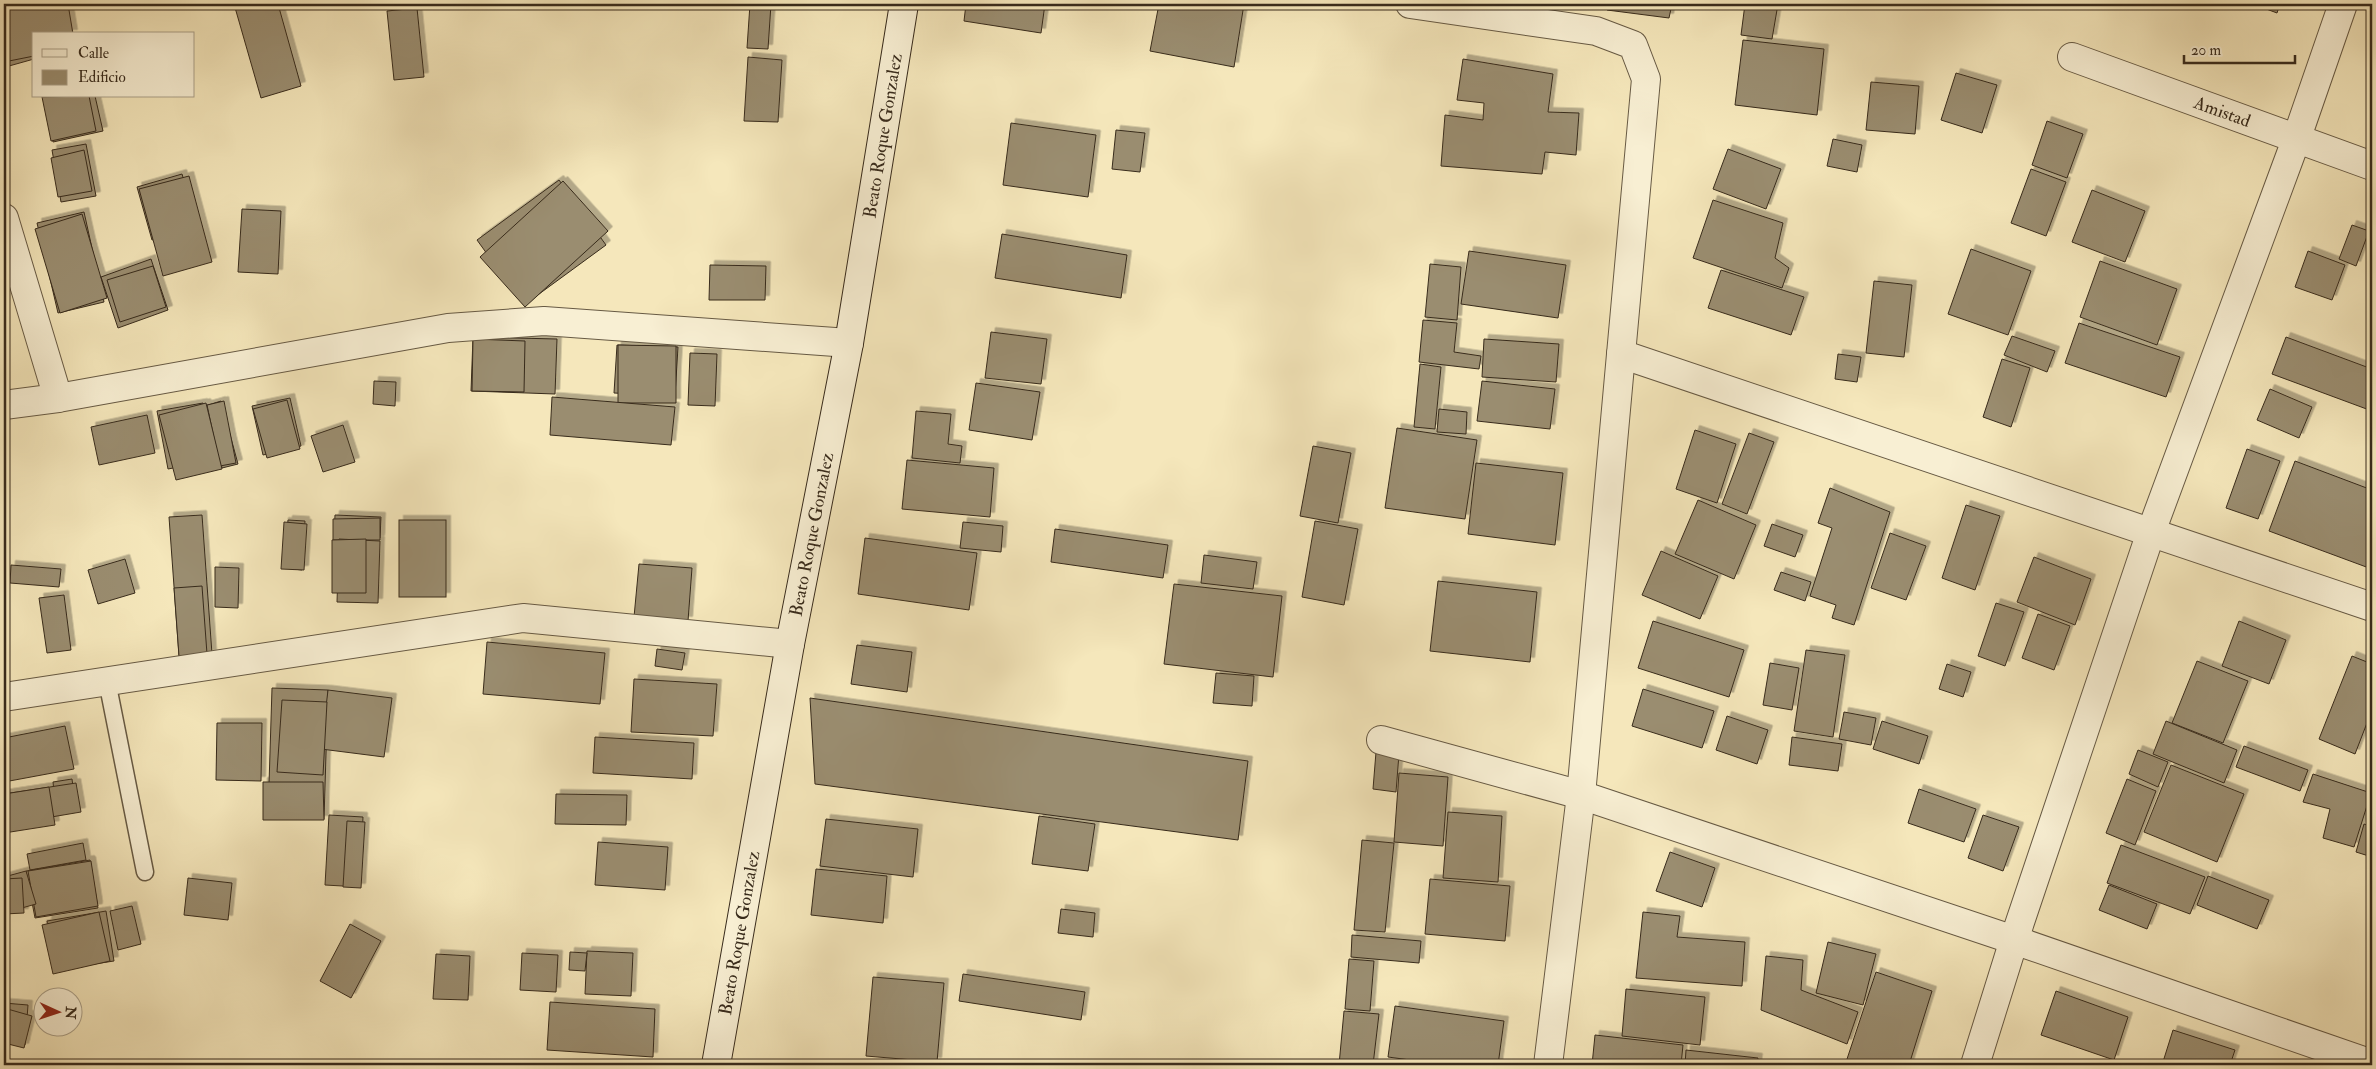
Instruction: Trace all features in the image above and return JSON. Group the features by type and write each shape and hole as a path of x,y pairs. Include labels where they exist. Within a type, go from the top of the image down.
{"street":[{"name":"Beato Roque Gonzalez","path":"716,1065 790,644 849,344 904,4"},
{"path":"1410,4 1596,31 1633,44 1646,79 1581,795 1548,1065"},
{"path":"1975,1065 2014,940 2151,532 2296,140 2343,4"},
{"name":"Amistad","path":"2072,57 2296,140 2372,166"},
{"path":"4,218 58,398"},
{"path":"4,405 58,398 448,328 544,321 849,344"},
{"path":"1621,354 2372,607"},
{"path":"4,697 523,618 790,644"},
{"path":"1381,740 1581,795 2014,940 2372,1064"}],"lane":[{"path":"107,680 145,872"}],"building":[{"path":"4,4 61,4 68,32 32,32 32,60 9,66 4,49"},
{"path":"4,4 68,4 73,32 32,32 32,56 4,62"},
{"path":"234,4 278,4 301,86 261,98"},
{"path":"750,4 771,4 768,49 747,48"},
{"path":"818,4 859,4 858,7"},
{"path":"966,4 1045,4 1041,33 964,21"},
{"path":"1159,4 1244,4 1234,67 1150,51"},
{"path":"1608,4 1672,4 1669,18 1607,10"},
{"path":"1745,4 1778,4 1772,39 1741,35"},
{"path":"2253,4 2280,4 2277,13"},
{"path":"417,8 424,77 394,80 387,11"},
{"path":"1743,40 1824,49 1817,115 1735,105"},
{"path":"748,57 782,60 778,122 744,121"},
{"path":"1463,59 1553,74 1548,112 1579,113 1576,155 1545,152 1542,174 1441,166 1445,115 1483,120 1484,103 1457,100"},
{"path":"1956,73 1997,85 1982,133 1941,120"},
{"path":"1871,82 1919,86 1915,134 1866,130"},
{"path":"42,98 89,98 96,131 51,141"},
{"path":"43,98 95,98 103,131 53,142"},
{"path":"2047,121 2083,134 2067,178 2032,165"},
{"path":"1011,123 1096,135 1088,197 1003,185"},
{"path":"1116,130 1145,133 1140,172 1112,169"},
{"path":"1833,139 1862,145 1857,172 1827,166"},
{"path":"86,144 96,196 61,202 52,150"},
{"path":"1728,149 1781,169 1766,209 1713,189"},
{"path":"84,150 92,191 58,197 51,158"},
{"path":"2031,169 2066,182 2046,236 2011,223"},
{"path":"182,174 198,227 152,240 137,187"},
{"path":"189,176 212,262 163,276 139,189"},
{"path":"559,180 606,245 524,305 477,240"},
{"path":"563,181 608,231 525,307 480,257"},
{"path":"2092,190 2145,211 2125,262 2072,242"},
{"path":"1713,200 1783,223 1775,258 1789,268 1782,288 1693,258"},
{"path":"242,209 281,211 278,274 238,272"},
{"path":"84,212 104,302 58,313 37,223"},
{"path":"82,214 107,298 60,313 35,229"},
{"path":"2352,225 2369,231 2356,266 2339,259"},
{"path":"1002,234 1127,255 1121,298 995,278"},
{"path":"1971,249 2031,271 2008,335 1948,314"},
{"path":"1469,251 1566,265 1558,318 1461,304"},
{"path":"2308,251 2345,265 2332,300 2295,287"},
{"path":"151,259 168,310 118,328 101,277"},
{"path":"2100,261 2177,289 2157,345 2080,317"},
{"path":"1430,264 1461,267 1457,320 1425,317"},
{"path":"710,265 766,266 765,300 709,300"},
{"path":"153,266 166,307 120,322 107,280"},
{"path":"1721,270 1804,297 1791,335 1708,308"},
{"path":"1874,281 1912,285 1904,357 1866,353"},
{"path":"1423,320 1457,323 1454,352 1481,356 1479,369 1419,362"},
{"path":"2079,323 2180,357 2166,397 2065,363"},
{"path":"991,332 1047,339 1041,384 985,378"},
{"path":"2012,336 2055,351 2047,372 2004,355"},
{"path":"473,337 557,339 555,394 471,391"},
{"path":"2286,337 2372,369 2372,411 2272,374"},
{"path":"473,339 525,341 524,392 472,391"},
{"path":"1484,339 1559,344 1556,382 1482,377"},
{"path":"617,345 678,347 675,396 614,393"},
{"path":"618,345 676,346 676,403 618,403"},
{"path":"690,353 717,354 715,406 688,405"},
{"path":"1838,354 1861,357 1857,382 1835,379"},
{"path":"2002,359 2030,368 2011,427 1983,417"},
{"path":"1420,364 1441,367 1435,429 1414,427"},
{"path":"374,381 396,382 395,406 373,404"},
{"path":"1482,381 1555,389 1550,429 1477,421"},
{"path":"976,383 1040,392 1032,440 969,430"},
{"path":"2270,389 2312,407 2299,438 2257,420"},
{"path":"552,397 675,407 671,445 550,435"},
{"path":"290,398 301,446 263,455 252,406"},
{"path":"287,400 300,449 267,458 253,409"},
{"path":"221,401 238,464 222,468 205,406"},
{"path":"224,401 236,463 220,466 207,405"},
{"path":"203,403 215,460 168,469 157,411"},
{"path":"206,403 222,469 176,480 159,415"},
{"path":"1439,409 1467,412 1466,434 1437,432"},
{"path":"916,411 951,414 948,444 962,446 960,463 912,458"},
{"path":"147,415 155,453 99,465 91,427"},
{"path":"343,425 355,462 323,472 311,436"},
{"path":"1397,428 1477,440 1465,519 1385,508"},
{"path":"1695,430 1736,444 1717,503 1676,489"},
{"path":"1749,433 1774,442 1747,514 1722,504"},
{"path":"1313,446 1351,453 1338,523 1300,516"},
{"path":"2247,449 2280,461 2258,519 2226,508"},
{"path":"907,460 994,468 990,517 902,509"},
{"path":"2295,461 2372,490 2372,561 2369,568 2269,531"},
{"path":"1476,463 1563,473 1555,545 1468,534"},
{"path":"1830,488 1890,512 1854,625 1832,618 1836,605 1810,596 1832,528 1818,523"},
{"path":"1698,500 1756,525 1734,579 1675,554"},
{"path":"1966,505 2000,516 1975,590 1942,578"},
{"path":"202,515 212,654 179,656 169,517"},
{"path":"335,515 381,517 380,538 334,536"},
{"path":"380,518 380,540 333,540 333,519"},
{"path":"288,520 305,521 302,570 284,568"},
{"path":"399,520 446,520 446,597 399,597"},
{"path":"1315,521 1358,529 1344,605 1302,597"},
{"path":"284,522 307,524 304,570 281,569"},
{"path":"963,522 1003,526 1001,552 960,548"},
{"path":"1772,524 1803,535 1795,557 1764,546"},
{"path":"1055,529 1168,545 1163,578 1051,562"},
{"path":"1890,533 1926,546 1906,600 1871,588"},
{"path":"865,538 977,553 969,610 858,594"},
{"path":"339,539 380,541 378,603 337,602"},
{"path":"366,539 366,593 332,593 332,540"},
{"path":"1661,551 1718,576 1700,619 1642,595"},
{"path":"1204,555 1257,562 1253,589 1201,583"},
{"path":"2034,557 2091,579 2075,625 2017,602"},
{"path":"125,559 135,593 98,604 88,570"},
{"path":"639,564 692,568 688,621 634,617"},
{"path":"11,565 61,569 59,587 10,583"},
{"path":"215,567 239,568 238,608 215,607"},
{"path":"1781,572 1811,582 1805,601 1774,590"},
{"path":"1438,581 1537,592 1530,662 1430,651"},
{"path":"1174,584 1282,596 1273,677 1164,664"},
{"path":"202,586 207,654 179,656 174,588"},
{"path":"64,595 71,650 47,653 39,598"},
{"path":"1996,603 2024,612 2005,666 1978,656"},
{"path":"2038,614 2070,626 2054,670 2022,658"},
{"path":"1653,621 1744,650 1729,697 1638,668"},
{"path":"2239,621 2286,640 2269,684 2222,666"},
{"path":"487,642 605,653 600,704 483,694"},
{"path":"857,645 912,652 907,692 851,684"},
{"path":"657,649 685,653 682,670 655,666"},
{"path":"1806,650 1845,655 1833,737 1794,731"},
{"path":"2352,656 2372,664 2372,710 2355,754 2319,739"},
{"path":"2197,661 2248,681 2223,743 2172,723"},
{"path":"1770,663 1799,668 1792,710 1763,705"},
{"path":"1947,664 1971,672 1963,697 1939,689"},
{"path":"1216,673 1254,676 1252,706 1213,703"},
{"path":"634,679 717,684 713,736 631,732"},
{"path":"272,688 328,690 324,819 268,817"},
{"path":"1643,689 1714,711 1702,748 1632,726"},
{"path":"328,690 392,698 384,757 321,749"},
{"path":"810,698 1248,761 1238,840 815,784"},
{"path":"282,700 327,702 323,775 277,772"},
{"path":"1844,712 1876,718 1871,745 1839,739"},
{"path":"1727,716 1768,730 1757,764 1716,750"},
{"path":"1882,721 1928,736 1919,764 1873,749"},
{"path":"2166,721 2237,750 2224,783 2153,754"},
{"path":"217,723 262,723 261,781 216,780"},
{"path":"65,726 74,769 4,782 4,738"},
{"path":"595,737 694,743 692,779 593,773"},
{"path":"1792,737 1842,744 1838,771 1789,765"},
{"path":"2244,746 2308,770 2300,791 2236,767"},
{"path":"2138,750 2168,762 2158,787 2129,774"},
{"path":"1376,752 1399,754 1396,792 1373,789"},
{"path":"2171,765 2244,794 2217,862 2144,832"},
{"path":"1399,773 1448,777 1443,846 1394,842"},
{"path":"2313,774 2371,793 2354,847 2323,838 2330,809 2303,802"},
{"path":"72,779 76,810 56,812 53,782"},
{"path":"2127,779 2156,791 2135,845 2106,833"},
{"path":"263,782 323,782 324,820 263,820"},
{"path":"76,783 81,812 4,825 4,794"},
{"path":"49,787 55,825 4,833 4,794"},
{"path":"1919,789 1976,809 1964,842 1908,823"},
{"path":"556,794 627,795 626,825 555,824"},
{"path":"1448,812 1502,816 1498,882 1443,878"},
{"path":"329,815 363,817 360,887 325,885"},
{"path":"1983,815 2019,827 2003,871 1968,858"},
{"path":"1039,816 1095,824 1088,871 1032,864"},
{"path":"826,819 918,829 913,877 820,866"},
{"path":"347,821 365,822 361,888 343,887"},
{"path":"2364,824 2372,826 2372,857 2356,852"},
{"path":"1362,840 1394,843 1385,932 1354,930"},
{"path":"598,842 668,847 665,890 595,885"},
{"path":"83,843 86,860 30,870 27,854"},
{"path":"2121,845 2205,877 2190,914 2107,883"},
{"path":"1670,852 1715,868 1702,907 1656,891"},
{"path":"90,860 98,908 35,918 26,871"},
{"path":"91,861 98,906 36,917 28,871"},
{"path":"816,869 887,876 883,923 811,915"},
{"path":"26,871 36,904 4,913 4,877"},
{"path":"2208,876 2269,900 2257,929 2197,905"},
{"path":"22,878 24,913 4,914 4,879"},
{"path":"188,878 232,883 228,920 184,915"},
{"path":"1430,879 1510,886 1505,941 1425,934"},
{"path":"2109,885 2157,904 2147,929 2099,910"},
{"path":"132,906 141,944 118,950 110,911"},
{"path":"1061,909 1095,913 1093,937 1058,933"},
{"path":"106,911 114,961 55,970 47,921"},
{"path":"99,912 110,961 53,974 42,925"},
{"path":"1643,912 1680,916 1677,937 1745,942 1742,986 1636,978"},
{"path":"350,924 381,941 351,998 320,981"},
{"path":"1352,935 1421,941 1419,963 1351,957"},
{"path":"1828,942 1876,954 1863,1005 1816,993"},
{"path":"587,951 633,953 631,996 585,994"},
{"path":"570,952 587,953 585,971 569,970"},
{"path":"522,953 558,955 556,992 520,990"},
{"path":"436,954 470,956 468,1000 433,999"},
{"path":"1766,956 1803,960 1801,990 1858,1012 1847,1044 1761,1010"},
{"path":"1349,959 1374,961 1370,1011 1345,1009"},
{"path":"1876,972 1932,991 1909,1065 1845,1065"},
{"path":"963,974 1085,992 1081,1020 959,1001"},
{"path":"873,977 944,983 937,1062 866,1056"},
{"path":"1626,989 1705,997 1700,1045 1622,1036"},
{"path":"2056,991 2128,1017 2114,1060 2041,1035"},
{"path":"550,1002 655,1009 653,1057 547,1050"},
{"path":"4,1003 28,1005 25,1045 4,1044"},
{"path":"1395,1006 1504,1021 1498,1065 1447,1065 1388,1057"},
{"path":"4,1008 32,1016 24,1048 4,1043"},
{"path":"1344,1011 1379,1014 1373,1065 1339,1065"},
{"path":"2173,1030 2235,1050 2230,1065 2162,1065"},
{"path":"1595,1035 1683,1045 1681,1065 1592,1065"},
{"path":"1686,1050 1758,1058 1757,1065 1685,1065"}]}
